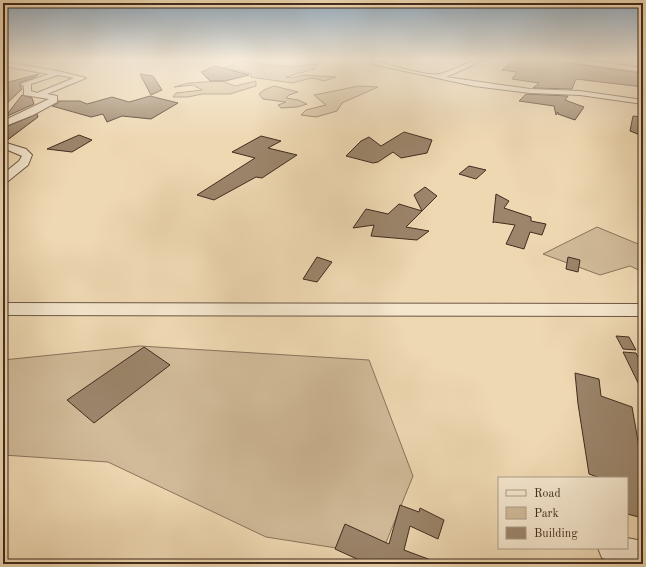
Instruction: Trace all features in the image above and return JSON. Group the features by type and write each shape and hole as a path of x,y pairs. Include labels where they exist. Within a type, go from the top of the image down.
{"street":[{"path":"3,124 30,113 55,99 27,93 28,85"},
{"path":"38,95 63,85"},
{"path":"487,85 523,90 572,92 643,102"},
{"path":"3,145 22,151 27,155 24,163 3,180"},
{"path":"3,309 643,310"},
{"path":"616,549 643,555"}],"green space":[{"path":"194,85 256,85 230,94 202,94 188,97 173,97 176,93 202,90"},
{"path":"274,86 298,92 289,95 286,98 298,100 307,104 297,107 281,108 278,105 286,102 263,99 259,94"},
{"path":"359,86 378,87 342,103 337,111 316,117 301,115 306,110 326,105 314,95"},
{"path":"597,227 643,246 643,272 630,266 600,275 543,254"},
{"path":"140,346 369,360 413,476 381,555 266,537 108,462 3,455 3,360"}],"building":[{"path":"6,85 20,85 22,89 3,107 3,88"},
{"path":"146,85 159,85 162,90 151,95"},
{"path":"536,85 573,85 572,89 533,88"},
{"path":"526,94 568,96 565,100 584,107 575,120 558,114 558,112 556,115 554,106 519,101"},
{"path":"22,95 32,98 34,104 5,117"},
{"path":"150,96 178,103 151,119 122,116 107,122 103,114 91,117 52,106 58,103 58,101 80,101 87,104 112,97 129,102"},
{"path":"37,114 38,117 6,141 3,141 3,128"},
{"path":"633,116 643,117 643,136 630,131"},
{"path":"404,132 432,140 427,153 401,158 393,152 378,162 373,163 346,156 361,141 369,137 381,146"},
{"path":"79,135 92,140 72,152 47,149"},
{"path":"261,136 281,141 268,148 297,155 262,178 256,177 214,200 197,195 255,158 232,152"},
{"path":"469,166 486,170 476,179 459,174"},
{"path":"425,187 437,196 422,211 414,195"},
{"path":"496,194 509,201 504,208 531,217 531,221 546,224 542,235 530,232 524,249 506,244 515,225 493,223"},
{"path":"399,204 422,211 406,227 429,231 417,240 371,236 374,225 353,228 366,209 388,214"},
{"path":"317,257 332,262 317,282 303,279"},
{"path":"568,257 580,260 578,272 566,269"},
{"path":"616,336 629,337 636,350 623,349"},
{"path":"144,347 170,365 94,423 67,400"},
{"path":"623,352 636,353 643,367 643,393"},
{"path":"575,373 599,379 601,396 632,407 643,469 643,518 628,514 628,477 597,477 589,474 578,404"},
{"path":"400,505 419,512 420,508 444,520 438,539 410,526 404,550 439,564 368,564 335,549 345,524 389,544"}]}
